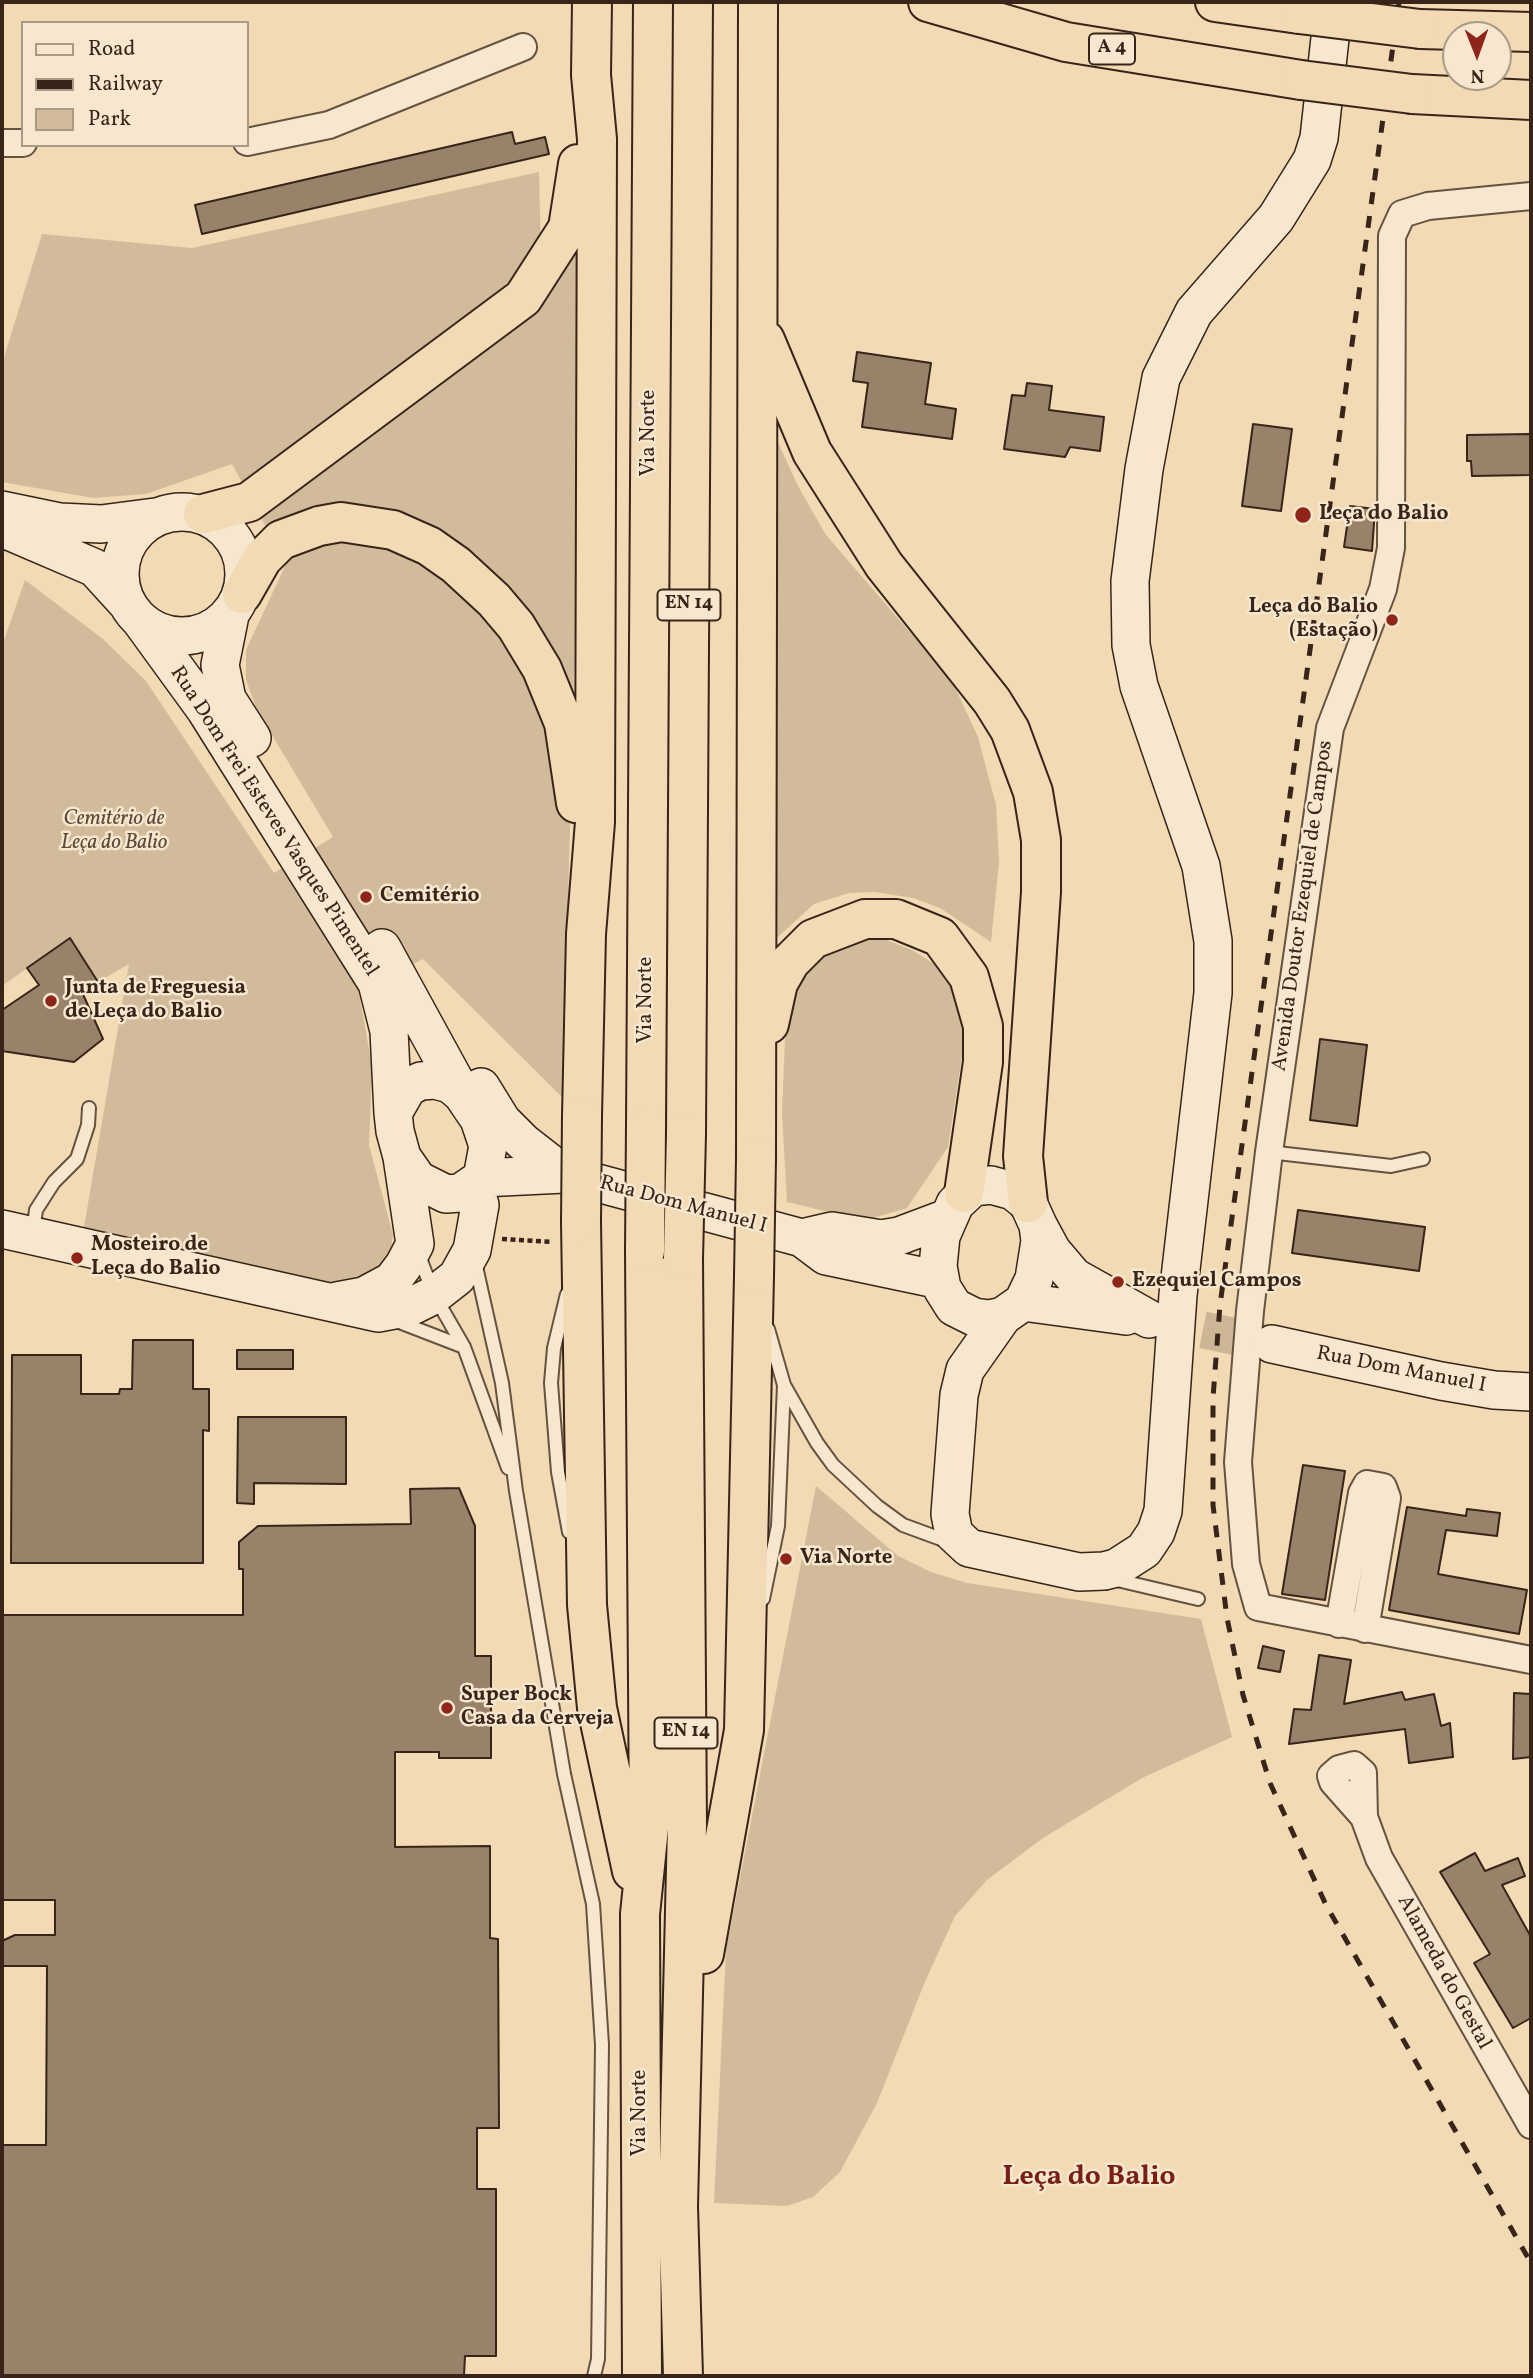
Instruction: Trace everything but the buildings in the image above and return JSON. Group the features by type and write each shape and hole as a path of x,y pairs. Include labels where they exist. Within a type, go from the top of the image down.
{"highway":[{"path":"592,2 591,75 597,139 595,808 586,934 577,1232 587,1605 592,1662 597,1708 640,1914"},
{"name":"Via Norte","path":"642,2376 640,1914 649,1827 645,1251 653,2"},
{"name":"Via Norte","path":"682,2376 677,2206 687,1826 683,1259 693,2"},
{"path":"677,2206 702,2074 704,1944 744,1730 756,1158 758,2"},
{"name":"A 4","path":"928,2 1066,42 1301,80 1412,94 1531,100"},
{"path":"1215,2 1420,29 1531,32"},
{"path":"203,514 249,502 523,298 568,228 591,75"},
{"path":"759,324 813,452 884,565 992,701 1010,730 1030,781 1041,840 1041,892 1023,1156 1033,1214"},
{"path":"236,604 262,559 281,540 319,526 341,522 393,530 429,546 456,565 494,600 516,626 542,669 564,723 579,821 586,934"},
{"path":"756,1158 763,1125 771,1006 790,962 813,939 840,926 865,919 896,919 940,937 955,953 970,977 983,1027 983,1062 956,1205"}],"main road":[{"path":"1033,1214 1037,1266 1013,1309 965,1370 959,1395 950,1524 960,1542 969,1548 1079,1572 1104,1572 1130,1561 1151,1541 1163,1511 1178,1295 1213,993 1213,941 1201,866 1139,686 1131,645 1130,581 1151,424 1161,379 1194,312 1209,291 1276,218 1312,160 1319,138 1334,2"},
{"path":"2,510 60,522 101,524 178,511 203,514 224,526 239,545 246,570 236,604 211,630 187,636 162,633 133,611 119,578 122,554 134,533 155,517"},
{"name":"Rua Dom Frei Esteves Vasques Pimentel","path":"2,528 95,569 133,611 205,709 377,983 389,1031 393,1113"},
{"name":"Rua Dom Frei Esteves Vasques Pimentel","path":"236,604 220,664 227,699 368,922 470,1107"},
{"name":"Rua Dom Frei Esteves Vasques Pimentel","path":"368,922 407,965 502,1121 557,1167"},
{"path":"17,1233 326,1303 378,1313 410,1307 434,1295 457,1277 473,1242 480,1205 478,1182 488,1146 470,1107 450,1084 435,1080 421,1081 408,1087 393,1113 415,1244 404,1265 392,1281 364,1296 326,1303"},
{"name":"Rua Dom Manuel I","path":"470,1107 523,1156 802,1238 826,1256 947,1293"},
{"path":"402,1157 418,1180 446,1194 460,1193 478,1182"},
{"name":"Rua Dom Manuel I","path":"478,1182 557,1167"},
{"path":"947,1293 974,1317 1013,1309 1149,1319 1074,1277 1052,1251 1033,1214 1002,1186 982,1185 956,1205 939,1252 947,1293 965,1370"},
{"name":"Rua Dom Manuel I","path":"802,1238 832,1231 881,1239 899,1236 956,1205"},
{"name":"Rua Dom Manuel I","path":"1272,1345 1441,1381 1531,1392"}],"street":[{"path":"248,142 329,125 523,47"},
{"path":"2,143 21,143"},
{"name":"Avenida Doutor Ezequiel de Campos","path":"1339,1624 1258,1607 1246,1564 1238,1462 1250,1311 1269,1152 1330,728 1383,589 1391,548 1392,236 1402,214 1428,206 1531,196"},
{"path":"1364,1629 1387,1499 1383,1487 1367,1485 1362,1493 1339,1624 1364,1629 1531,1660"},
{"name":"Alameda do Gestal","path":"1364,1817 1379,1858 1531,2125"}],"lane":[{"path":"17,1233 54,1182 77,1158 88,1125 89,1108"},
{"path":"1269,1152 1391,1166 1423,1159"},
{"path":"473,1242 502,1382 516,1491 564,1774 593,1904 602,2045 598,2359 594,2376"},
{"path":"415,1244 434,1295 464,1347 516,1491"},
{"path":"754,1276 784,1385 817,1443 834,1465 877,1506 903,1525 931,1537 969,1548"},
{"path":"378,1313 464,1347"},
{"path":"744,1730 761,1614 778,1526 784,1385"},
{"path":"1079,1572 1198,1599"}],"path":[{"path":"473,1242 521,1242 577,1232"}],"green space":[{"name":"Cemitério de Leça do Balio","path":"539,172 542,297 585,243 563,1098 423,959 359,992 372,1067 369,1145 393,1235 390,1257 375,1276 336,1286 84,1227 129,964 98,982 70,938 2,986 2,646 25,580 103,639 146,681 274,873 333,837 257,710 246,680 246,650 286,564 232,464 146,494 93,498 2,482 2,364 42,234 192,248"},
{"path":"776,438 798,486 826,535 952,681 978,737 996,805 999,862 991,942 940,908 913,898 875,892 849,893 814,904 768,946"},
{"path":"879,937 912,950 933,963 954,992 962,1028 962,1056 948,1147 907,1208 870,1219 787,1202 782,1114 785,1039 791,1000 801,979 824,954 852,940"},
{"path":"816,1486 898,1556 931,1572 967,1583 1201,1619 1232,1737 1142,1778 1043,1838 987,1880 955,1916 924,1984 877,2103 840,2172 813,2197 787,2206 714,2203 726,1950"}],"tunnel":[{"path":"1149,1319 1272,1344"}],"railway":[{"path":"1399,2 1220,1305 1213,1398 1213,1505 1227,1618 1243,1695 1270,1783 1326,1905 1531,2263"}],"place":[{"name":"Leça do Balio","path":"1303,515"},
{"name":"Leça do Balio (Estação)","path":"1392,620"},
{"name":"Cemitério","path":"366,897"},
{"name":"Junta de Freguesia de Leça do Balio","path":"51,1001"},
{"name":"Mosteiro de Leça do Balio","path":"77,1258"},
{"name":"Ezequiel Campos","path":"1118,1282"},
{"name":"Via Norte","path":"786,1559"},
{"name":"Super Bock Casa da Cerveja","path":"447,1708"}],"district":[{"name":"Leça do Balio","path":"1089,2179"}]}
